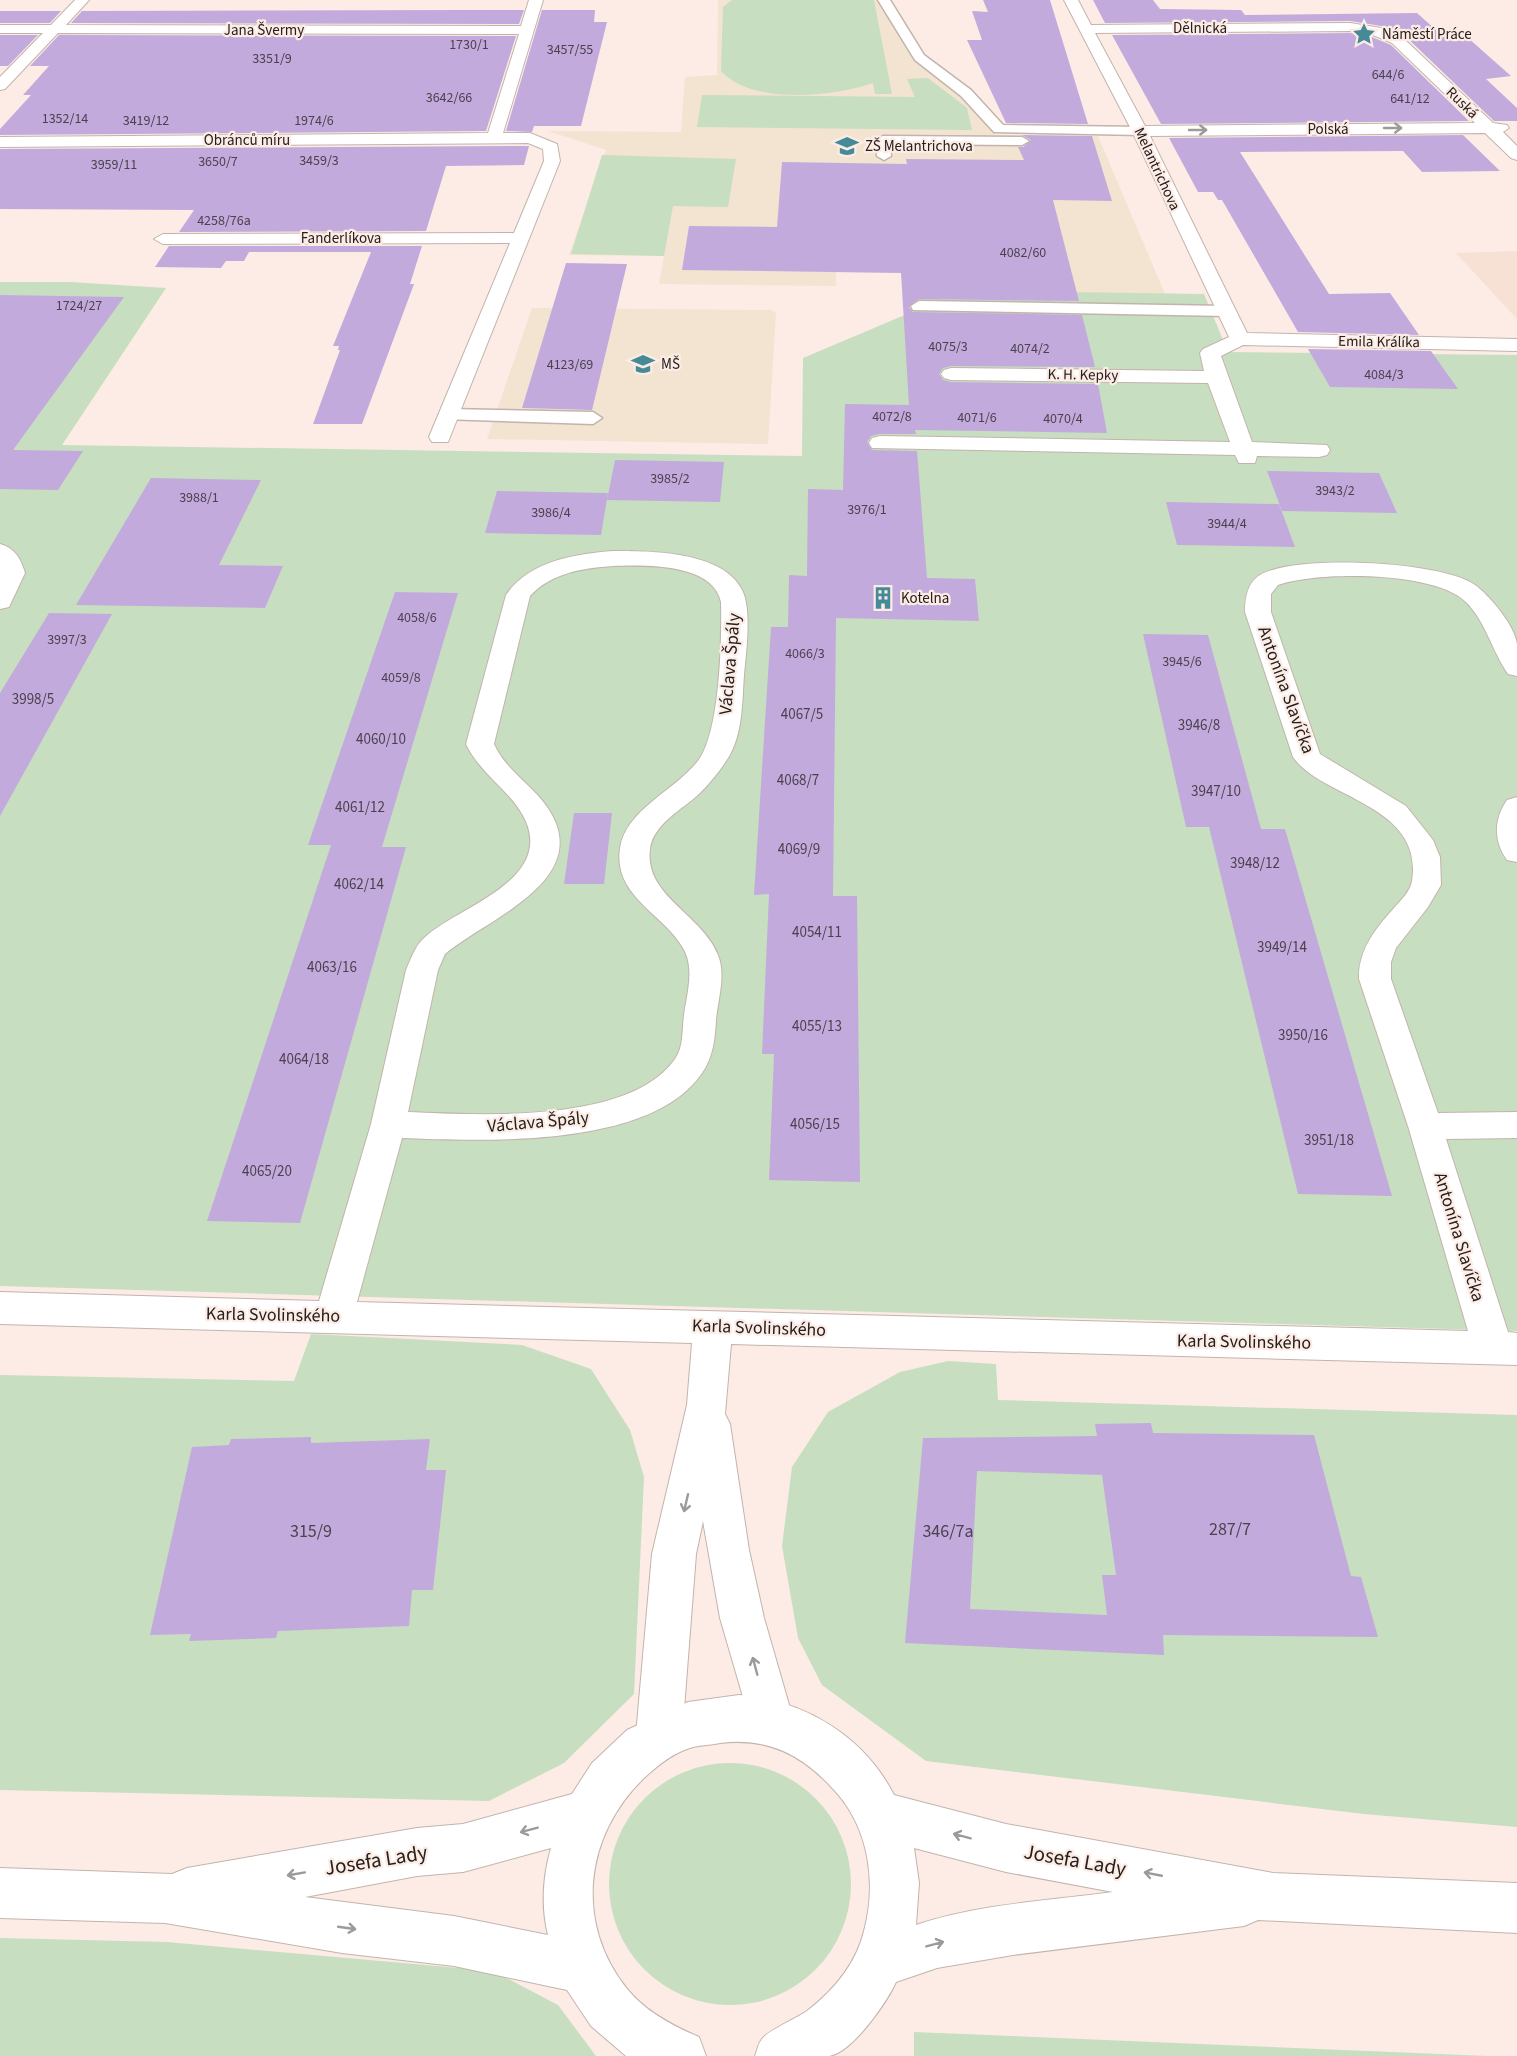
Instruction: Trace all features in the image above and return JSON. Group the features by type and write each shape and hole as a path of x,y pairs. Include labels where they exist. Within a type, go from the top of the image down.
{"street":[{"path":"0,86 82,0"},
{"path":"440,437 552,161 551,147 530,138 494,138 536,0"},
{"name":"Melantrichova","path":"1071,0 1142,136 1240,339"},
{"name":"Dělnická","path":"1086,29 1314,28 1376,31 1390,35 1408,50"},
{"name":"Jana Švermy","path":"0,30 527,30"},
{"name":"Ruská","path":"1408,50 1517,155"},
{"name":"Polská","path":"1142,136 1517,128"},
{"name":"Obránců míru","path":"0,142 494,138"},
{"name":"Fanderlíkova","path":"163,239 520,238"},
{"path":"1240,339 1210,353 1216,377 1245,454"},
{"name":"Emila Králíka","path":"1240,339 1517,345"},
{"name":"K. H. Kepky","path":"951,374 1216,377"},
{"path":"880,443 1245,454 1319,450"},
{"path":"0,551 9,560 13,573 0,602"},
{"name":"Václava Špály","path":"334,1316 388,1124 422,970 429,953 449,934 495,908 521,888 543,852 544,833 536,811 523,793 485,756 480,744 518,595 526,584 541,576 586,561 660,561 687,564 713,572 727,584 735,607 723,736 717,752 690,788 642,831 634,851 635,871 641,885 654,902 694,941 702,954 704,985 698,1043 688,1067 671,1084 643,1101 596,1118 472,1127 388,1124"},
{"name":"Antonína Slavíčka","path":"1505,1348 1375,979 1374,963 1377,951 1424,890 1427,877 1424,853 1414,831 1398,813 1316,765 1307,757 1258,612 1258,594 1267,581 1288,572 1402,573 1436,578 1462,587 1477,599 1491,619 1517,668"},
{"path":"1517,806 1510,817 1509,828 1517,853"},
{"path":"1425,1126 1517,1125"},
{"name":"Karla Svolinského","path":"0,1308 1505,1348"},
{"path":"659,1735 674,1554 707,1405 712,1327"},
{"path":"707,1405 728,1550 742,1618 771,1722"},
{"path":"680,2056 651,2043 636,2040 608,2007 574,1944 568,1890 576,1839 585,1815 609,1777 641,1747 659,1735 681,1726 725,1717 771,1722 815,1741 834,1755 867,1793 880,1815 894,1866 896,1888 893,1913 879,1962 867,1986 850,2009 831,2028 797,2052"},
{"name":"Josefa Lady","path":"165,1898 417,1852 463,1848 585,1815"},
{"name":"Josefa Lady","path":"880,1815 1006,1848 1273,1898 1517,1908"},
{"name":"Josefa Lady","path":"0,1893 165,1898 342,1928 454,1941 585,1968"},
{"name":"Josefa Lady","path":"879,1962 937,1943 1013,1930 1273,1898"}],"lane":[{"path":"884,0 919,57 966,93 999,129 1142,136"},
{"path":"884,156 884,140 1142,136"},
{"path":"919,306 1226,311"},
{"path":"448,415 593,418"}],"shaded area":[{"name":"ZŠ Melantrichova","path":"718,0 879,0 913,58 966,100 996,135 1098,136 1165,294 919,290 917,273 836,272 836,286 659,284 664,256 569,255 606,150 548,131 681,132 685,77 717,75"},
{"path":"1517,251 1517,319 1456,253"},
{"name":"MŠ","path":"532,308 771,310 776,313 768,444 487,439"}],"green space":[{"path":"732,0 874,0 892,94 875,94 873,83 836,92 793,95 752,89 735,82 721,71 723,7"},
{"path":"928,78 967,108 972,130 697,127 702,95 915,97 907,79"},
{"path":"602,155 736,159 728,207 673,206 664,256 571,254"},
{"path":"0,282 70,282 166,288 62,445 802,456 803,358 919,309 919,290 1204,294 1228,352 1517,355 1517,1331 0,1286"},
{"path":"311,1334 522,1345 591,1369 630,1430 644,1477 634,1694 564,1763 489,1801 0,1790 0,1375 294,1381"},
{"path":"948,1361 996,1364 998,1400 1517,1415 1517,1827 1364,1814 926,1761 822,1685 798,1638 782,1546 792,1467 828,1412 900,1372"},
{"path":"718,1763 742,1763 765,1768 787,1777 816,1798 831,1817 842,1838 849,1860 851,1884 849,1908 842,1930 831,1951 816,1970 787,1991 765,2000 742,2005 718,2005 695,2000 673,1991 653,1978 636,1961 623,1941 614,1919 609,1896 609,1872 614,1849 623,1827 636,1807 653,1790 673,1777 695,1768"},
{"path":"0,1938 167,1942 493,1971 558,2005 596,2056 0,2056"},
{"path":"914,2032 1487,2056 914,2056"}],"building":[{"path":"983,0 1050,0 1088,124 1006,123 967,40 982,40 972,11 988,12"},
{"path":"1093,0 1153,0 1160,9 1241,10 1245,15 1417,13 1436,30 1450,30 1458,37 1467,37 1511,76 1486,79 1517,108 1517,121 1494,121 1404,35 1381,26 1350,21 1105,23"},
{"path":"524,10 519,24 71,23 82,11"},
{"path":"542,10 595,10 594,22 607,22 581,126 534,126 532,132 506,131"},
{"path":"0,11 61,11 50,23 0,23"},
{"path":"1350,33 1372,37 1391,45 1469,121 1161,124 1112,35"},
{"path":"0,35 38,35 8,66 0,66"},
{"path":"59,35 516,36 486,131 0,135 0,129 31,95 23,95 49,66 30,66"},
{"path":"1022,135 1092,136 1112,201 1053,200 1079,301 919,299 909,307 913,312 1082,315 1095,367 951,366 943,368 939,374 943,380 951,382 1098,384 1107,433 915,430 916,434 871,436 867,442 872,450 917,451 927,578 975,579 979,621 836,618 833,896 857,896 860,1182 769,1180 774,1054 762,1054 769,894 754,895 771,627 788,627 789,575 807,576 808,489 843,490 845,404 909,405 901,273 682,270 689,226 777,227 782,162 907,164 906,159 1024,160 1018,147 1023,147 1031,140"},
{"path":"1463,135 1500,171 1422,172 1403,151 1240,152 1329,294 1390,293 1419,335 1298,332 1222,200 1218,200 1213,192 1198,192 1169,138"},
{"path":"529,146 524,165 446,166 426,231 179,232 194,210 0,209 0,149"},
{"path":"169,246 422,246 410,284 414,284 362,424 313,424 340,350 338,350 339,346 333,346 371,252 249,252 244,261 226,261 221,268 155,267"},
{"path":"566,263 627,264 592,410 522,408"},
{"path":"0,295 124,297 13,450 83,451 58,490 0,489"},
{"path":"1308,349 1431,351 1458,389 1330,387"},
{"path":"615,460 724,462 720,502 607,500"},
{"path":"1267,471 1379,473 1397,513 1282,511"},
{"path":"151,478 261,480 219,565 283,566 265,608 76,605"},
{"path":"497,491 608,493 601,535 485,533"},
{"path":"1166,502 1279,504 1295,547 1177,545"},
{"path":"395,592 458,593 382,847 406,847 300,1223 207,1221 331,845 308,845"},
{"path":"49,613 112,614 0,816 0,693"},
{"path":"1143,634 1208,635 1261,829 1285,829 1392,1196 1298,1194 1209,827 1186,827"},
{"path":"574,813 612,813 604,884 564,884"},
{"path":"1151,1423 1153,1433 1314,1435 1351,1576 1361,1577 1378,1637 1163,1635 1164,1655 905,1643 923,1438 1097,1436 1095,1424","holes":["977,1471 1102,1475 1116,1575 1102,1575 1107,1615 970,1609"]},
{"path":"311,1437 311,1443 430,1439 426,1470 446,1470 433,1590 412,1590 409,1626 278,1631 276,1638 189,1641 191,1634 150,1635 192,1447 229,1445 231,1439"}],"place":[{"name":"Náměstí Práce","path":"1364,34"},
{"name":"ZŠ Melantrichova","path":"847,146"},
{"name":"MŠ","path":"643,364"},
{"name":"Kotelna","path":"883,598"}]}
